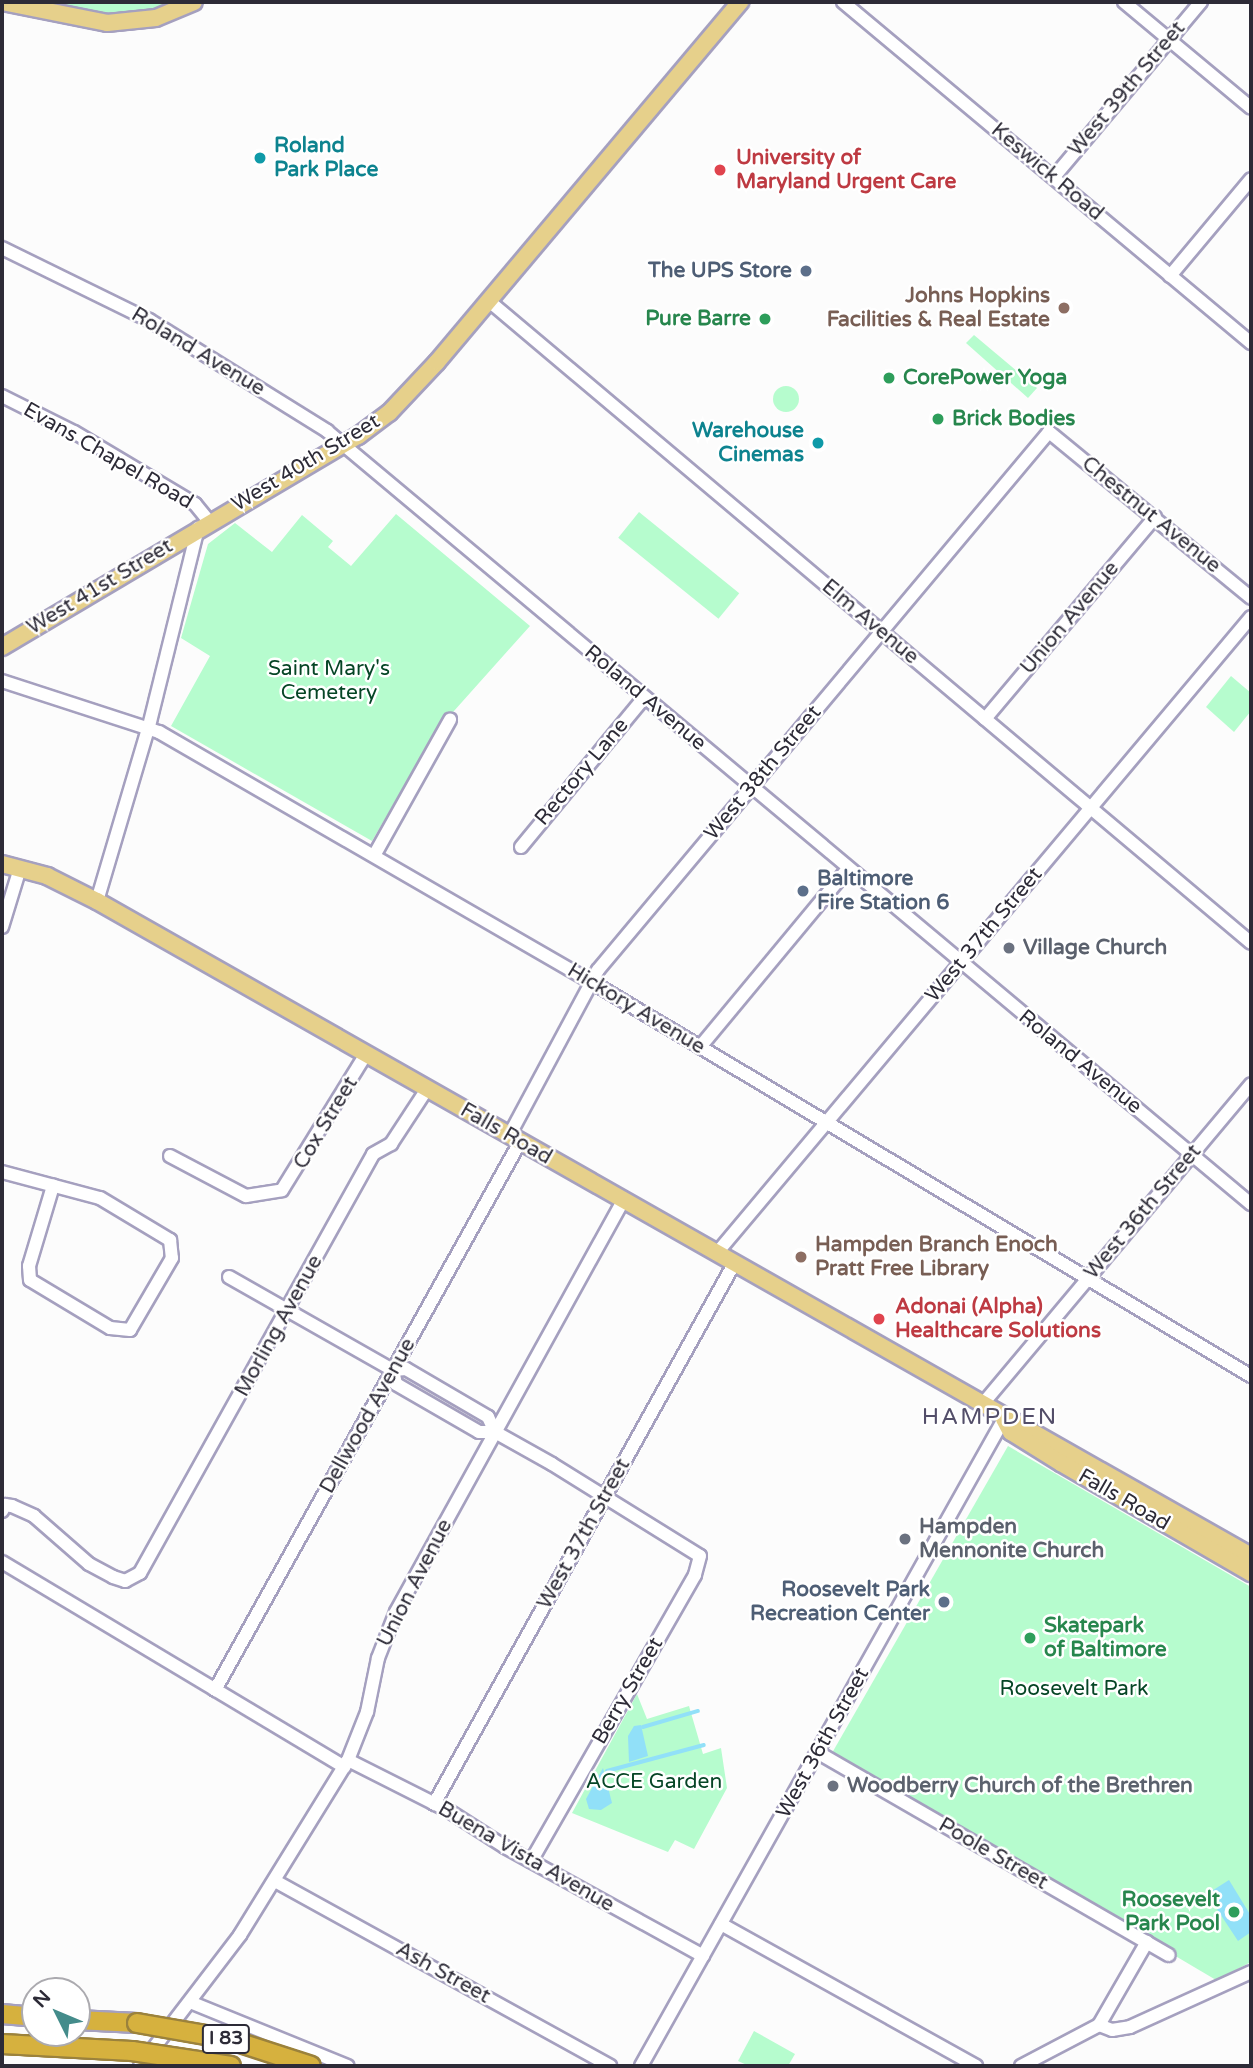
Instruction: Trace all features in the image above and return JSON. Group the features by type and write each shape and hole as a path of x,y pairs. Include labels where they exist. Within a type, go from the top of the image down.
{"highway":[{"path":"2,2014 21,2016"},
{"name":"I 83","path":"91,2021 137,2023 228,2039 311,2066"},
{"name":"I 83","path":"2,2044 132,2051 231,2066"}],"main road":[{"path":"2,2 107,23 156,18 194,2"},
{"name":"West 40th Street","path":"204,525 342,445 403,400 740,2"},
{"name":"West 41st Street","path":"2,647 204,525"},
{"name":"Falls Road","path":"2,864 20,868 97,901 981,1406 1045,1437 1251,1556"},
{"name":"Falls Road","path":"1004,1419 1011,1432 1044,1453 1251,1573"}],"street":[{"name":"Keswick Road","path":"844,2 1251,343"},
{"path":"1124,2 1251,108"},
{"name":"West 39th Street","path":"1054,177 1200,2"},
{"path":"1170,276 1251,179"},
{"name":"Roland Avenue","path":"2,248 149,320 342,445 1251,1204"},
{"name":"Elm Avenue","path":"489,301 1251,943"},
{"name":"Evans Chapel Road","path":"2,396 74,432 184,497 204,525"},
{"name":"West 38th Street","path":"515,1139 593,982 751,787 1049,432"},
{"name":"Chestnut Avenue","path":"1049,432 1251,598"},
{"name":"Union Avenue","path":"985,719 1155,517"},
{"path":"97,901 149,726 204,525"},
{"name":"West 37th Street","path":"716,1254 1251,617"},
{"name":"Hickory Avenue","path":"2,681 149,726 593,982 1251,1376"},
{"name":"Rectory Lane","path":"521,847 644,698"},
{"path":"374,855 450,720"},
{"path":"2,927 20,868"},
{"path":"700,1047 848,869"},
{"name":"Cox Street","path":"170,1156 246,1196 282,1191 319,1137 366,1054"},
{"name":"West 36th Street","path":"981,1406 1251,1084"},
{"name":"Morling Avenue","path":"2,1511 5,1506 12,1506 34,1516 89,1564 113,1577 125,1581 141,1573 373,1154 391,1144 427,1089"},
{"name":"Dellwood Avenue","path":"215,1690 393,1370 515,1139"},
{"path":"5,1173 53,1186 100,1199 170,1240 172,1258 130,1330 110,1328 30,1280 29,1266 53,1186"},
{"name":"Union Avenue","path":"140,2066 190,2002 275,1881 346,1764 367,1712 390,1624 623,1200"},
{"name":"West 37th Street","path":"434,1804 734,1264"},
{"path":"229,1277 393,1370 396,1384 479,1432 495,1432 604,1499"},
{"name":"West 36th Street","path":"641,2066 1004,1419"},
{"name":"Berry Street","path":"531,1861 695,1575 700,1556 604,1499"},
{"name":"Buena Vista Avenue","path":"2,1562 215,1690 346,1764 434,1804 703,1956"},
{"name":"Poole Street","path":"817,1752 1169,1955"},
{"name":"Ash Street","path":"275,1881 610,2066"},
{"path":"721,1924 976,2066"},
{"path":"1021,2066 1099,2025 1147,1942"},
{"path":"1099,2025 1112,2030 1130,2027 1251,1972"},
{"path":"190,2002 348,2066"}],"green space":[{"path":"19,2 183,2 128,18"},
{"path":"974,335 1037,388 1028,398 966,343"},
{"path":"786,386 795,390 799,399 795,408 786,412 777,408 773,399 777,390"},
{"path":"639,512 739,593 718,619 618,538"},
{"name":"Saint Mary's Cemetery","path":"396,514 530,626 437,730 372,841 171,726 210,656 181,638 208,544 235,523 272,552 302,515 333,541 328,547 351,566"},
{"path":"1231,676 1251,693 1251,711 1234,732 1206,707"},
{"name":"Roosevelt Park","path":"1008,1446 1251,1587 1251,1962 1216,1980 832,1753"},
{"name":"ACCE Garden","path":"637,1694 647,1719 689,1706 703,1754 721,1748 727,1788 694,1849 675,1840 668,1852 572,1813"},
{"path":"754,2031 795,2054 788,2066 749,2066 738,2061"}],"water":[{"path":"641,1725 648,1756 629,1762 628,1736 634,1726"},
{"path":"603,1768 612,1803 601,1810 589,1809 586,1799"},
{"name":"Roosevelt Park Pool","path":"1229,1880 1251,1916 1251,1932 1238,1941 1207,1894"}],"pier":[{"path":"2,2018 21,2020 21,2047 91,2047 91,2024 178,2032 303,2066 209,2066 186,2060 2,2051"}],"waterway":[{"path":"643,1727 698,1711"},
{"path":"607,1771 704,1745"}],"place":[{"name":"Roland Park Place","path":"260,158"},
{"name":"University of Maryland Urgent Care","path":"720,170"},
{"name":"The UPS Store","path":"806,271"},
{"name":"Johns Hopkins Facilities & Real Estate","path":"1064,308"},
{"name":"Pure Barre","path":"765,319"},
{"name":"CorePower Yoga","path":"889,378"},
{"name":"Brick Bodies","path":"938,419"},
{"name":"Warehouse Cinemas","path":"818,443"},
{"name":"Baltimore Fire Station 6","path":"803,891"},
{"name":"Village Church","path":"1009,948"},
{"name":"Hampden Branch Enoch Pratt Free Library","path":"801,1257"},
{"name":"Adonai (Alpha) Healthcare Solutions","path":"879,1319"},
{"name":"Hampden Mennonite Church","path":"905,1539"},
{"name":"Roosevelt Park Recreation Center","path":"944,1602"},
{"name":"Skatepark of Baltimore","path":"1030,1638"},
{"name":"Woodberry Church of the Brethren","path":"833,1786"},
{"name":"Roosevelt Park Pool","path":"1234,1912"}],"district":[{"name":"HAMPDEN","path":"990,1417"}]}
